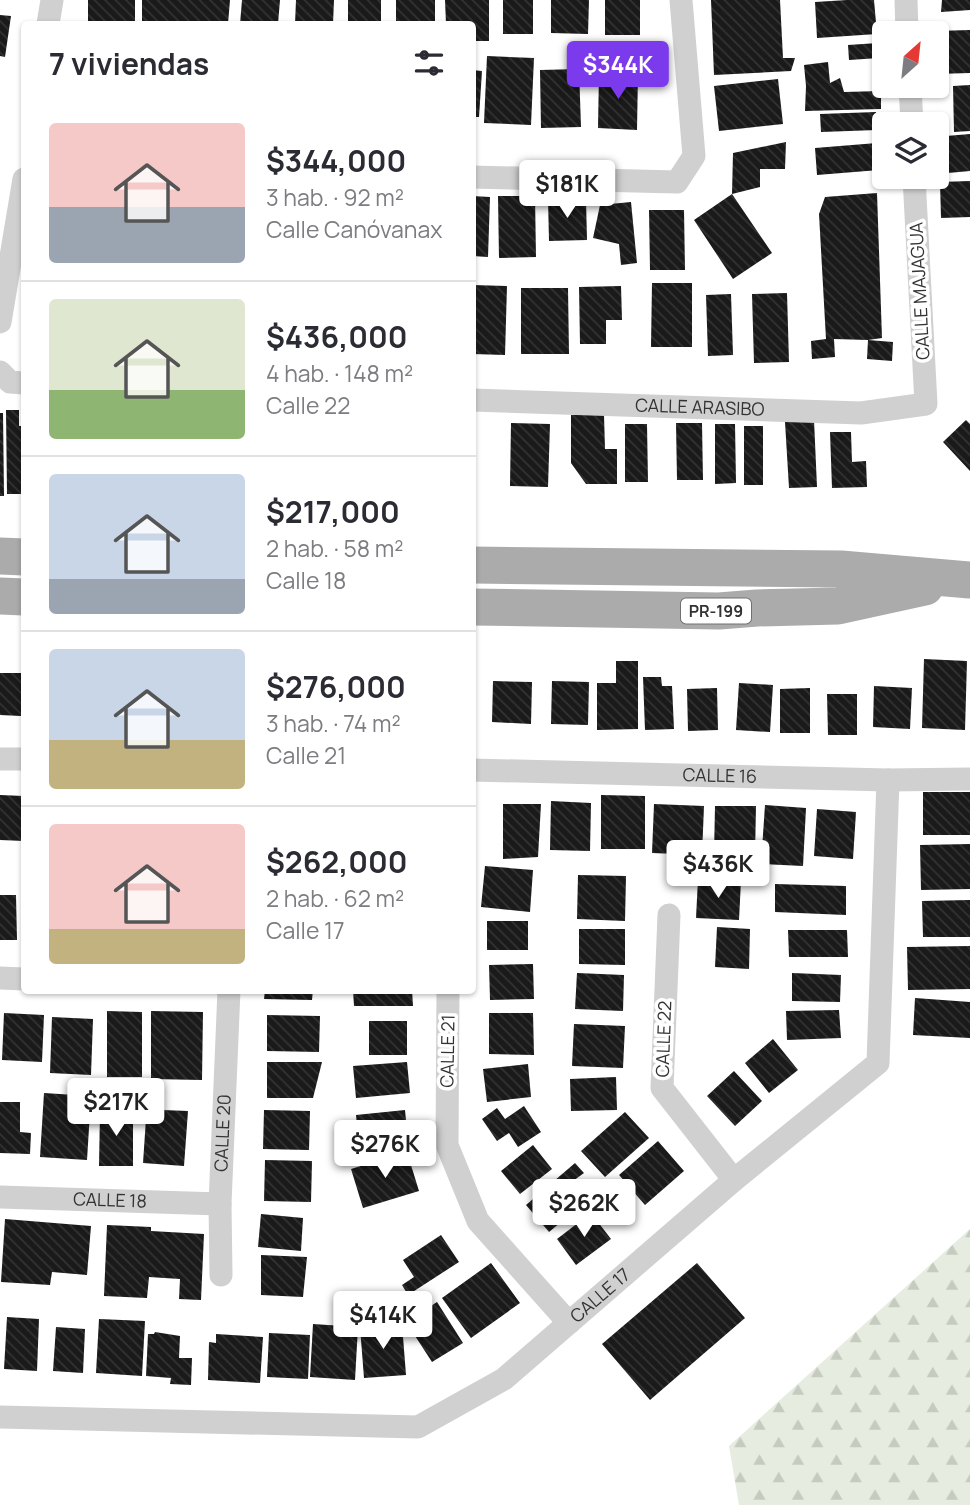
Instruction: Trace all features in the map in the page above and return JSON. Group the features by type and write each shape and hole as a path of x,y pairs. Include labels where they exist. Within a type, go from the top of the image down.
{"main road":[{"path":"0,556 21,557"},
{"name":"PR-199","path":"476,565 841,569 964,580"},
{"name":"PR-199","path":"476,607 719,611 838,606 964,580"},
{"path":"0,596 21,597"}],"street":[{"path":"48,21 52,0"},
{"path":"476,177 677,182 694,156 681,0"},
{"path":"906,0 907,21"},
{"name":"CALLE MAJAGUA","path":"915,189 926,404"},
{"path":"0,322 21,197"},
{"name":"CALLE ARASIBO","path":"476,400 860,413 926,404"},
{"path":"0,759 21,760"},
{"name":"CALLE 16","path":"476,770 888,780 970,779"},
{"name":"CALLE 17","path":"0,1417 418,1427 504,1379 734,1180 878,1063 888,780"},
{"name":"CALLE 22","path":"669,915 662,1088 734,1180"},
{"path":"0,978 21,979"},
{"name":"CALLE 20","path":"221,1275 220,1203 229,994"},
{"name":"CALLE 21","path":"449,994 447,1145 478,1221 569,1323"},
{"name":"CALLE 18","path":"0,1197 220,1203"}],"green space":[{"path":"970,1229 970,1505 739,1505 729,1446"}],"building":[{"path":"88,0 135,0 135,21 88,21"},
{"path":"142,0 230,0 228,21 142,21"},
{"path":"242,0 280,0 278,21 240,21"},
{"path":"296,0 334,0 333,21 295,21"},
{"path":"348,0 381,0 381,21 348,21"},
{"path":"396,0 435,0 435,21 396,21"},
{"path":"445,0 489,0 489,41 476,41 476,21 446,21"},
{"path":"503,0 533,0 533,34 503,34"},
{"path":"551,0 589,0 588,34 551,33"},
{"path":"605,0 640,0 640,35 605,35"},
{"path":"711,0 780,0 783,58 795,58 791,71 714,75"},
{"path":"874,0 876,21 872,21 872,34 817,38 815,2"},
{"path":"942,0 970,0 970,10 941,12"},
{"path":"0,15 11,16 5,57 0,56"},
{"path":"970,30 970,73 949,74 949,31"},
{"path":"872,43 872,58 849,60 848,45"},
{"path":"487,56 534,58 531,125 484,123"},
{"path":"828,62 830,83 840,78 844,92 872,91 872,98 881,98 881,109 805,111 804,65"},
{"path":"579,69 581,127 541,128 540,70"},
{"path":"476,70 482,71 479,117 476,117"},
{"path":"599,72 638,73 637,130 598,128"},
{"path":"778,79 783,124 719,131 714,86"},
{"path":"970,85 970,131 954,132 953,86"},
{"path":"872,112 872,130 821,132 820,114"},
{"path":"970,134 970,171 949,173 949,136"},
{"path":"786,142 785,169 760,169 760,187 732,194 733,153"},
{"path":"872,143 872,171 817,175 815,148"},
{"path":"970,181 970,217 941,218 940,189 949,189 949,182"},
{"path":"877,193 882,338 834,339 835,357 812,359 811,341 826,339 819,214 825,197"},
{"path":"732,194 772,253 733,279 694,220"},
{"path":"476,196 490,197 488,257 476,256"},
{"path":"498,196 535,196 536,257 499,258"},
{"path":"548,199 586,199 587,240 549,241"},
{"path":"631,202 637,263 621,265 619,244 593,238 600,205"},
{"path":"649,210 684,210 685,270 650,270"},
{"path":"652,283 692,283 692,347 651,347"},
{"path":"476,285 507,286 505,355 476,354"},
{"path":"621,286 622,320 606,320 606,344 580,344 579,287"},
{"path":"521,288 568,288 569,354 521,354"},
{"path":"787,293 789,362 754,363 752,294"},
{"path":"731,294 733,355 708,356 706,295"},
{"path":"868,340 893,342 892,361 867,359"},
{"path":"6,410 19,410 21,494 7,494"},
{"path":"0,413 3,413 4,496 0,496"},
{"path":"571,415 604,415 605,449 617,449 617,484 586,484 571,463"},
{"path":"814,420 817,487 789,488 785,422"},
{"path":"966,420 970,424 970,471 943,442"},
{"path":"511,423 550,424 548,487 510,486"},
{"path":"676,423 702,423 703,480 677,480"},
{"path":"625,424 647,424 648,482 625,482"},
{"path":"715,424 735,424 736,483 715,484"},
{"path":"744,426 763,426 763,485 744,485"},
{"path":"830,432 851,432 852,462 866,461 867,487 832,488"},
{"path":"924,659 967,661 965,730 922,728"},
{"path":"616,661 638,661 638,729 597,730 597,683 616,683"},
{"path":"0,673 21,673 21,716 0,715"},
{"path":"643,677 661,677 662,686 672,686 674,729 645,730"},
{"path":"493,681 532,682 531,724 492,722"},
{"path":"552,681 589,682 588,725 551,724"},
{"path":"739,683 773,685 770,732 736,730"},
{"path":"874,686 912,688 910,729 873,727"},
{"path":"717,688 718,730 688,731 687,689"},
{"path":"810,688 810,733 780,733 780,689"},
{"path":"827,694 857,694 857,735 828,735"},
{"path":"923,792 970,792 970,835 923,835"},
{"path":"0,795 21,796 21,841 0,840"},
{"path":"601,795 645,796 645,849 601,849"},
{"path":"551,801 591,803 590,851 550,850"},
{"path":"503,804 541,804 538,857 503,859"},
{"path":"654,804 704,806 702,855 652,853"},
{"path":"765,805 806,808 803,866 761,864"},
{"path":"715,806 756,806 755,855 714,854"},
{"path":"817,809 856,812 853,859 814,856"},
{"path":"970,844 970,889 921,890 920,845"},
{"path":"485,866 533,870 530,912 481,907"},
{"path":"578,875 626,876 625,921 577,919"},
{"path":"698,879 741,881 739,920 696,918"},
{"path":"775,884 846,886 846,915 775,912"},
{"path":"0,895 16,895 17,940 0,940"},
{"path":"970,900 970,937 923,937 922,901"},
{"path":"487,921 528,921 528,950 487,950"},
{"path":"717,927 750,929 749,969 715,967"},
{"path":"579,929 625,929 625,965 579,964"},
{"path":"788,930 847,930 848,957 789,957"},
{"path":"970,946 970,989 908,990 907,947"},
{"path":"533,964 534,999 490,1000 489,965"},
{"path":"577,973 624,975 623,1011 575,1009"},
{"path":"792,973 841,975 840,1002 792,1001"},
{"path":"265,994 313,994 312,1000 264,999"},
{"path":"353,994 412,994 413,1006 354,1006"},
{"path":"915,998 970,1002 970,1038 913,1035"},
{"path":"839,1010 841,1038 787,1040 786,1011"},
{"path":"107,1011 142,1012 142,1077 107,1077"},
{"path":"151,1011 203,1012 202,1080 151,1079"},
{"path":"4,1013 44,1015 42,1062 2,1060"},
{"path":"489,1013 533,1013 534,1055 489,1054"},
{"path":"267,1015 320,1016 319,1052 267,1051"},
{"path":"52,1017 93,1019 91,1075 50,1073"},
{"path":"369,1021 407,1021 407,1055 369,1055"},
{"path":"574,1024 625,1026 623,1068 572,1066"},
{"path":"773,1039 798,1070 769,1093 745,1063"},
{"path":"267,1062 322,1062 313,1098 267,1098"},
{"path":"407,1062 410,1093 356,1098 353,1066"},
{"path":"528,1064 531,1097 487,1102 483,1069"},
{"path":"734,1071 762,1101 735,1126 707,1096"},
{"path":"616,1077 617,1110 571,1111 570,1079"},
{"path":"148,1089 164,1090 162,1110 188,1111 184,1166 143,1163"},
{"path":"44,1093 91,1096 87,1160 40,1157"},
{"path":"0,1102 20,1102 20,1132 31,1133 30,1154 0,1153"},
{"path":"524,1106 541,1132 518,1147 509,1133 497,1141 482,1119 497,1108 505,1119"},
{"path":"100,1110 133,1110 133,1166 99,1166"},
{"path":"264,1110 310,1111 309,1150 263,1149"},
{"path":"405,1110 408,1141 359,1146 356,1115"},
{"path":"625,1112 649,1138 605,1177 581,1151"},
{"path":"658,1141 684,1171 645,1205 619,1175"},
{"path":"533,1145 552,1169 520,1194 501,1171"},
{"path":"407,1152 419,1191 363,1208 351,1169"},
{"path":"265,1160 312,1161 311,1202 264,1201"},
{"path":"575,1163 584,1173 573,1181 589,1199 549,1232 526,1205"},
{"path":"591,1213 611,1239 576,1265 557,1239"},
{"path":"261,1214 303,1218 301,1251 258,1247"},
{"path":"5,1219 91,1226 87,1275 52,1272 50,1285 1,1282"},
{"path":"107,1225 204,1234 201,1300 179,1299 180,1279 149,1277 147,1298 104,1296"},
{"path":"441,1235 459,1262 408,1295 402,1285 414,1277 403,1260"},
{"path":"261,1255 307,1257 303,1297 261,1295"},
{"path":"491,1263 520,1303 471,1338 442,1298"},
{"path":"697,1263 745,1318 650,1400 602,1344"},
{"path":"437,1302 463,1343 432,1362 406,1322"},
{"path":"346,1306 359,1307 359,1324 345,1323"},
{"path":"7,1317 39,1319 37,1371 4,1369"},
{"path":"99,1319 145,1321 142,1376 96,1373"},
{"path":"313,1324 358,1327 355,1380 310,1377"},
{"path":"402,1324 406,1375 364,1378 360,1327"},
{"path":"56,1327 85,1329 83,1373 53,1371"},
{"path":"155,1332 180,1336 179,1358 192,1358 191,1385 170,1384 171,1378 146,1376 148,1334"},
{"path":"269,1333 310,1335 308,1379 267,1377"},
{"path":"216,1334 263,1337 260,1383 208,1380 209,1342 216,1343"}]}
